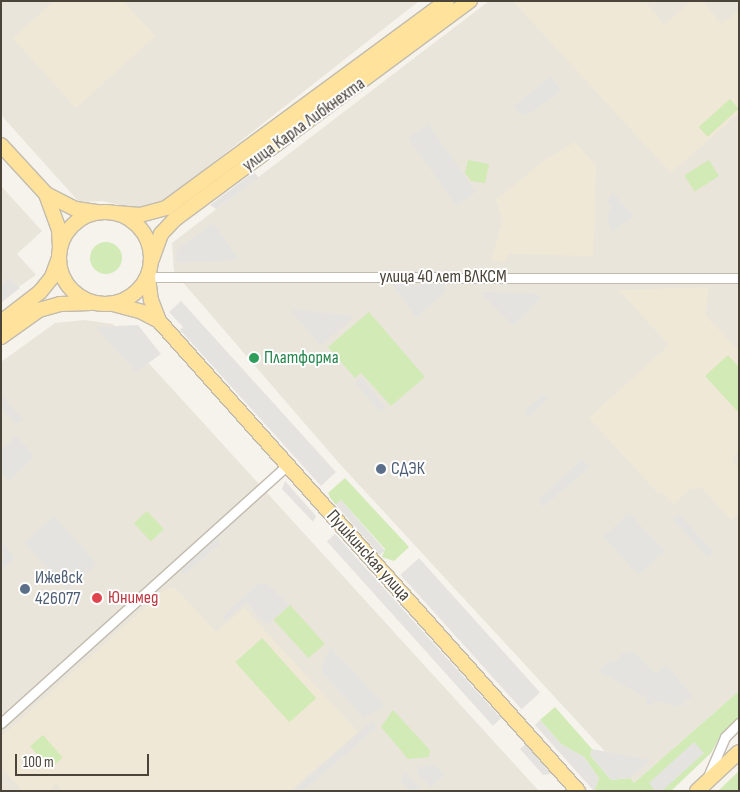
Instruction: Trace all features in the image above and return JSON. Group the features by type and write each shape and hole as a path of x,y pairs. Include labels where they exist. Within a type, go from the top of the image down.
{"main road":[{"name":"улица Карла Либкнехта","path":"116,213 140,215 166,208 448,1"},
{"name":"улица Карла Либкнехта","path":"152,259 161,234 175,219 470,1"},
{"path":"1,144 46,194 76,209 116,213 132,220 145,233 152,259 148,277 134,295 113,304 60,304 39,310 1,337"},
{"path":"46,194 59,229 60,253 66,283 79,296 95,303"},
{"path":"1,322 40,292 52,277 60,253 74,225 98,212"},
{"name":"Пушкинская улица","path":"148,277 151,300 158,321"},
{"name":"Пушкинская улица","path":"113,304 142,312 158,321 578,791"},
{"path":"701,787 739,752"}],"street":[{"name":"улица 40 лет ВЛКСМ","path":"148,277 739,278"},
{"path":"1,723 288,465"},
{"path":"701,787 725,737 739,724"}],"shaded area":[{"path":"1,1 419,1 163,202 132,208 103,201 79,202 1,115"},
{"path":"54,1 123,1 155,36 76,108 13,38"},
{"path":"489,1 739,1 739,691 634,783 338,462 174,272 172,243"},
{"path":"513,1 645,1 664,25 691,1 703,1 721,24 739,11 739,113 671,173"},
{"path":"551,76 561,91 532,112 521,115 514,106"},
{"path":"428,124 476,192 456,206 408,138"},
{"path":"575,142 596,166 593,256 509,254 504,262 491,260 503,220 496,200 545,160"},
{"path":"254,172 259,178 216,209 210,205"},
{"path":"1,186 42,231 17,254 36,275 1,299"},
{"path":"613,193 634,216 612,232 607,217 611,207 607,202"},
{"path":"213,223 240,260 177,263 176,251"},
{"path":"9,278 20,288 1,303 1,285"},
{"path":"392,284 444,284 445,292 416,318"},
{"path":"709,287 705,315 739,351 739,448 732,460 739,468 739,512 731,520 702,488 690,489 674,504 662,492 659,494 589,418 669,345 619,290"},
{"path":"480,292 535,293 541,298 513,326"},
{"path":"181,301 336,472 321,486 180,330 183,327 169,312"},
{"path":"289,309 355,316 321,346"},
{"path":"84,320 113,324 539,791 1,791 1,362 55,323"},
{"path":"138,325 161,354 136,372 95,327"},
{"path":"361,377 386,407 380,412 355,382"},
{"path":"544,394 548,399 529,417 524,411"},
{"path":"1,395 23,419 16,424 1,408"},
{"path":"16,436 35,456 9,481 1,473 1,450"},
{"path":"582,459 590,467 543,507 538,500"},
{"path":"285,481 316,516 313,522 282,489"},
{"path":"341,500 385,551 380,555 336,505"},
{"path":"239,513 242,517 217,539 220,544 184,575 178,569"},
{"path":"629,513 664,551 639,575 603,537"},
{"path":"679,514 713,552 707,557 673,519"},
{"path":"54,516 97,564 67,590 24,543"},
{"path":"335,534 501,718 493,726 327,541"},
{"path":"1,540 15,558 1,570 1,561 5,557 1,552"},
{"path":"419,558 540,693 522,709 400,575"},
{"path":"259,583 268,584 289,605 267,625 246,602 225,621 222,617"},
{"path":"175,588 216,632 244,608 358,732 290,791 63,791 56,783 50,791 23,791 1,767 1,737 166,589"},
{"path":"330,646 386,706 364,718 321,671"},
{"path":"633,651 655,674 667,665 692,696 680,707 656,701 650,706 647,704 645,697 598,671 609,661 615,662 622,654"},
{"path":"540,720 561,744 584,757 599,778 594,791 535,725"},
{"path":"372,721 377,727 303,791 293,791"},
{"path":"694,742 704,753 662,791 655,791 649,783"},
{"path":"526,744 551,774 543,775 520,749"},
{"path":"592,749 650,760 630,778 611,780 590,755"},
{"path":"434,765 445,775 431,787 417,774 418,767"},
{"path":"406,773 421,788 418,791 410,791 400,779"}],"green space":[{"path":"730,99 739,109 707,137 699,127"},
{"path":"468,160 489,164 485,183 471,181 465,173"},
{"path":"709,160 719,176 694,191 684,175"},
{"path":"106,242 112,243 117,247 121,252 121,264 117,269 112,273 106,274 100,273 95,269 91,264 90,258 91,252 95,247 100,243"},
{"path":"369,312 425,377 391,406 361,373 355,378 328,347"},
{"path":"728,355 739,367 739,413 705,376"},
{"path":"345,478 409,547 394,561 382,557 385,549 341,500 336,505 331,499 328,493"},
{"path":"147,511 164,529 151,542 134,523"},
{"path":"290,605 325,644 308,658 274,620"},
{"path":"262,638 316,698 289,722 235,662"},
{"path":"739,691 739,717 722,733 711,753 671,791 594,791 599,778 584,757 561,744 540,720 555,707 592,749 590,755 611,780 630,778 634,783"},
{"path":"393,710 430,750 429,757 408,759 381,727"},
{"path":"43,735 63,758 50,769 30,746"},
{"path":"739,771 739,791 718,791"}],"place":[{"name":"Платформа","path":"254,358"},
{"name":"СДЭК","path":"381,469"},
{"name":"Ижевск 426077","path":"25,589"},
{"name":"Юнимед","path":"97,598"}]}
